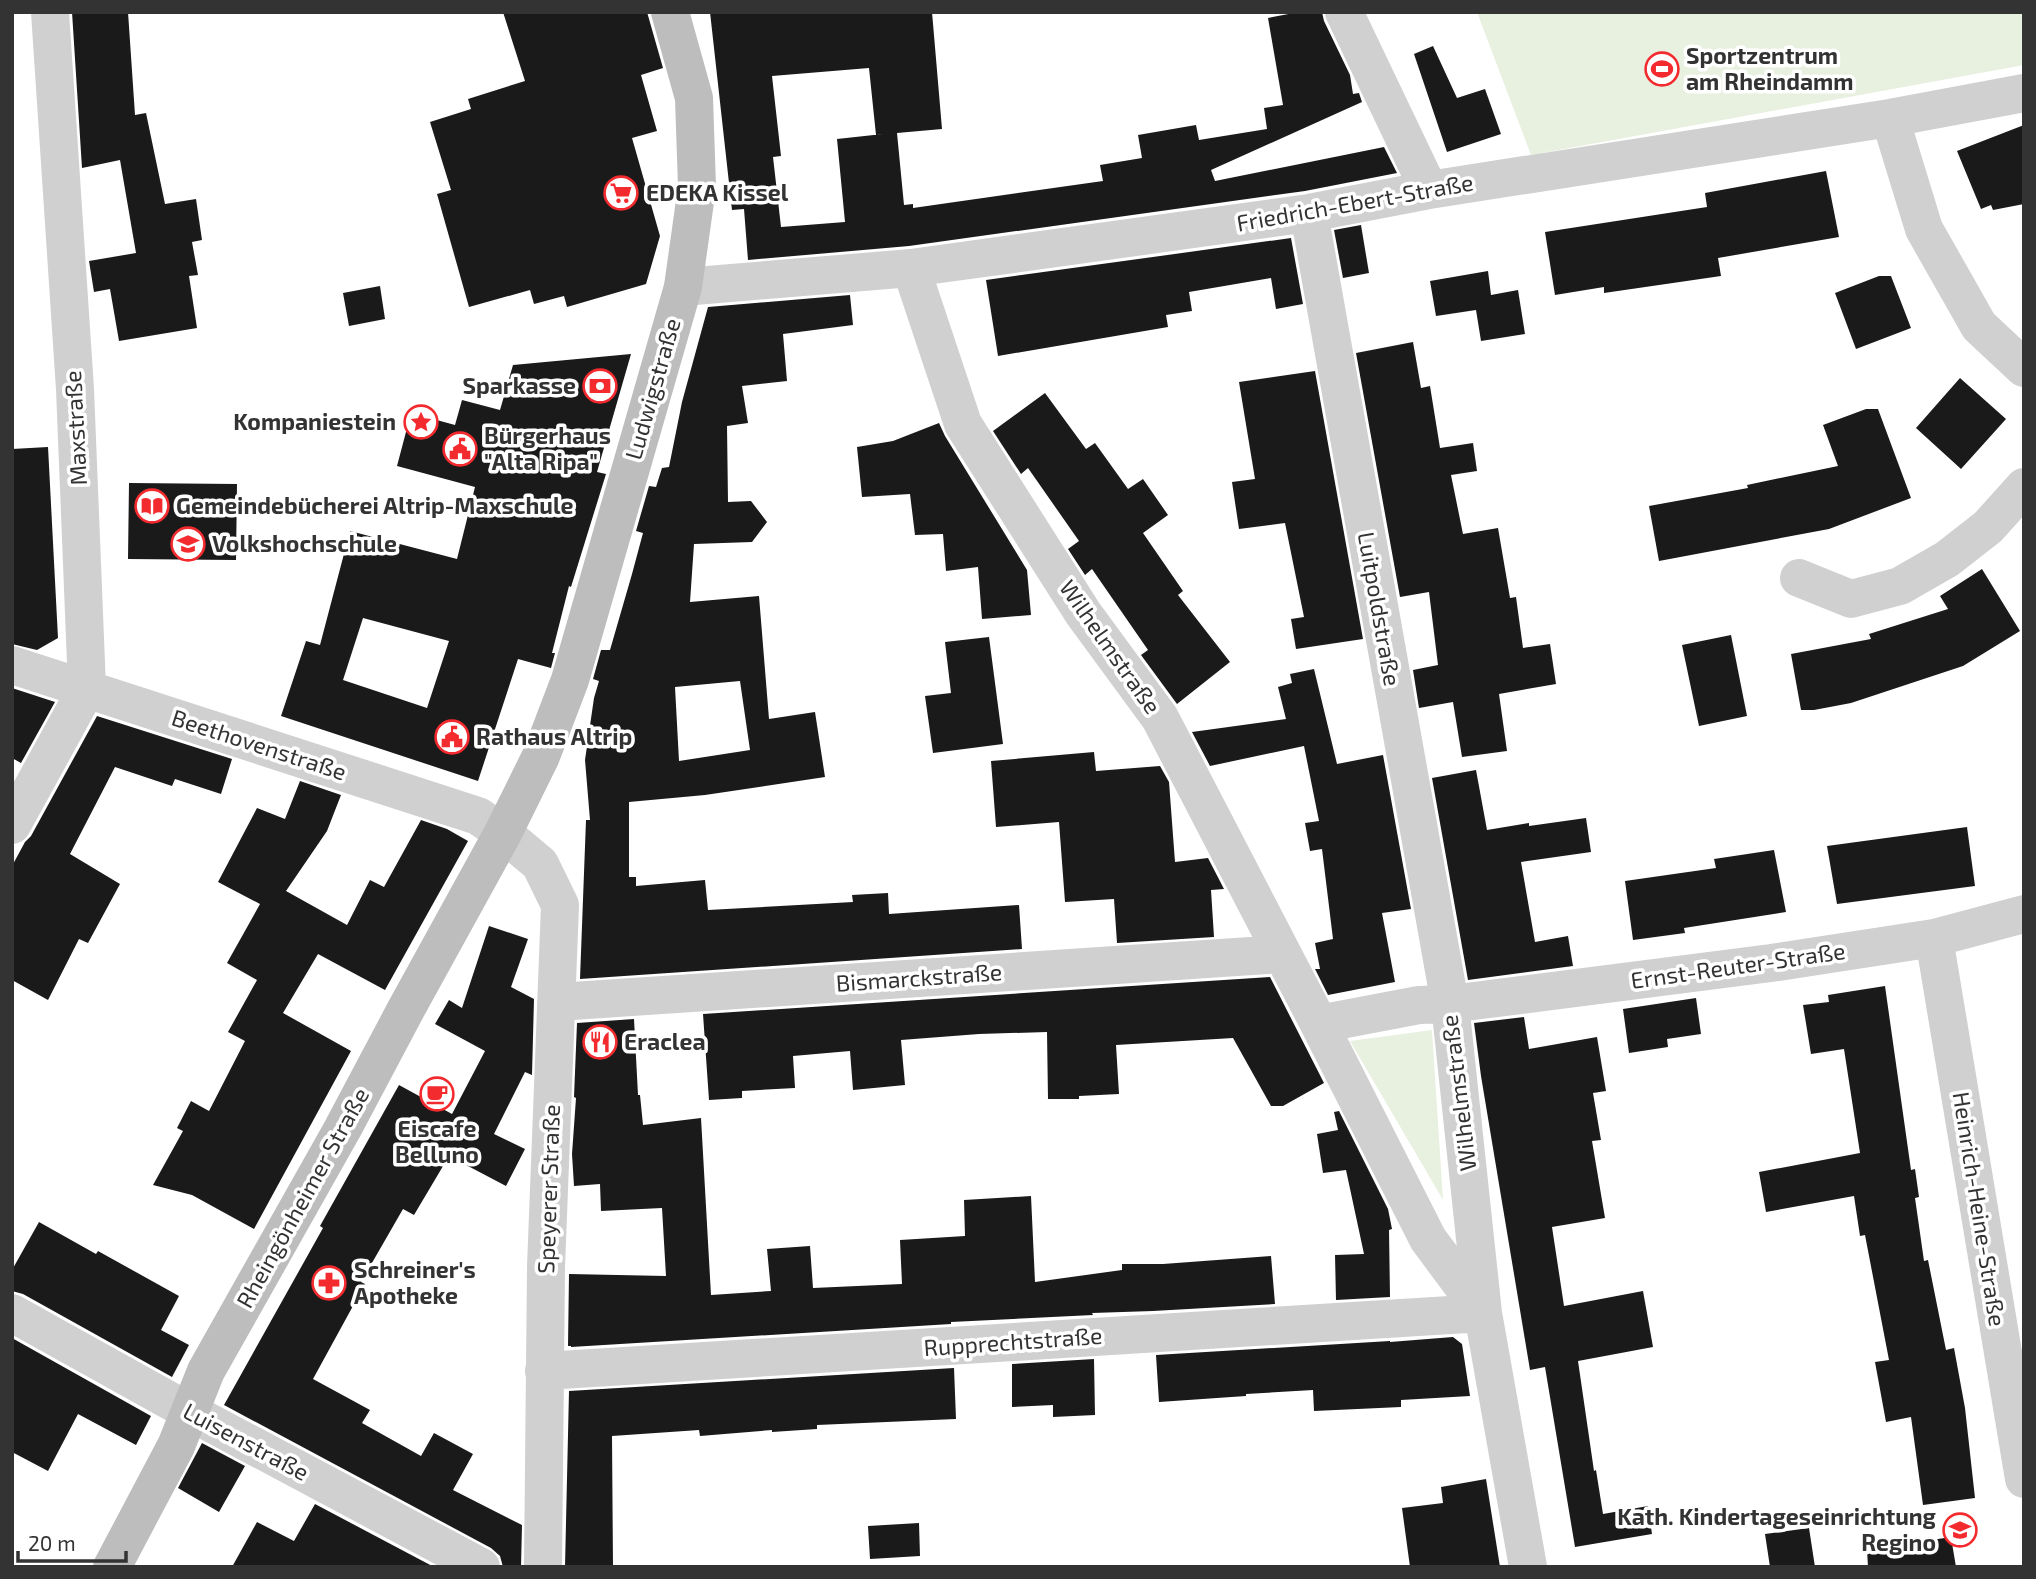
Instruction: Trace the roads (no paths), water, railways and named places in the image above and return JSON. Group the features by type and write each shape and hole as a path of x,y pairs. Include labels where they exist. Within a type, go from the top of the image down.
{"street":[{"name":"Maxstraße","path":"50,12 75,389 87,688"},
{"name":"Ludwigstraße","path":"503,833 541,756 570,680 683,287 697,187 694,98 670,12"},
{"path":"1344,12 1429,190"},
{"name":"Friedrich-Ebert-Straße","path":"683,287 911,268 1309,213 1429,190 1890,118 2024,93"},
{"path":"1890,118 1924,229 1979,326 2024,368"},
{"name":"Luitpoldstraße","path":"1309,213 1450,1004"},
{"name":"Wilhelmstraße","path":"911,268 963,424 1083,613 1160,718 1320,1024 1428,1239 1483,1313"},
{"path":"1799,578 1851,599 1900,586 1947,559 1988,527 2024,487"},
{"name":"Beethovenstraße","path":"12,665 478,816 503,833"},
{"path":"12,825 87,688"},
{"name":"Speyerer Straße","path":"503,833 540,864 560,905 544,1371 542,1567"},
{"name":"Rheingönheimer Straße","path":"112,1567 176,1446 206,1371 343,1128 503,833"},
{"name":"Ernst-Reuter-Straße","path":"1450,1004 1934,938 2024,914"},
{"name":"Heinrich-Heine-Straße","path":"1934,938 2024,1479"},
{"name":"Bismarckstraße","path":"556,1002 1282,954"},
{"name":"Wilhelmstraße","path":"1320,1024 1419,1005 1450,1004 1483,1313 1528,1567"},
{"name":"Luisenstraße","path":"12,1313 190,1412 481,1567"},
{"name":"Rupprechtstraße","path":"544,1371 1483,1313"}],"place":[{"name":"Sportzentrum am Rheindamm","path":"1662,69"},
{"name":"EDEKA Kissel","path":"621,193"},
{"name":"Sparkasse","path":"600,386"},
{"name":"Kompaniestein","path":"421,422"},
{"name":"Bürgerhaus \"Alta Ripa\"","path":"460,449"},
{"name":"Gemeindebücherei Altrip-Maxschule","path":"152,506"},
{"name":"Volkshochschule","path":"188,544"},
{"name":"Rathaus Altrip","path":"452,737"},
{"name":"Eraclea","path":"600,1042"},
{"name":"Eiscafe Belluno","path":"437,1094"},
{"name":"Schreiner's Apotheke","path":"329,1283"},
{"name":"Kath. Kindertageseinrichtung Regino","path":"1960,1530"}]}
